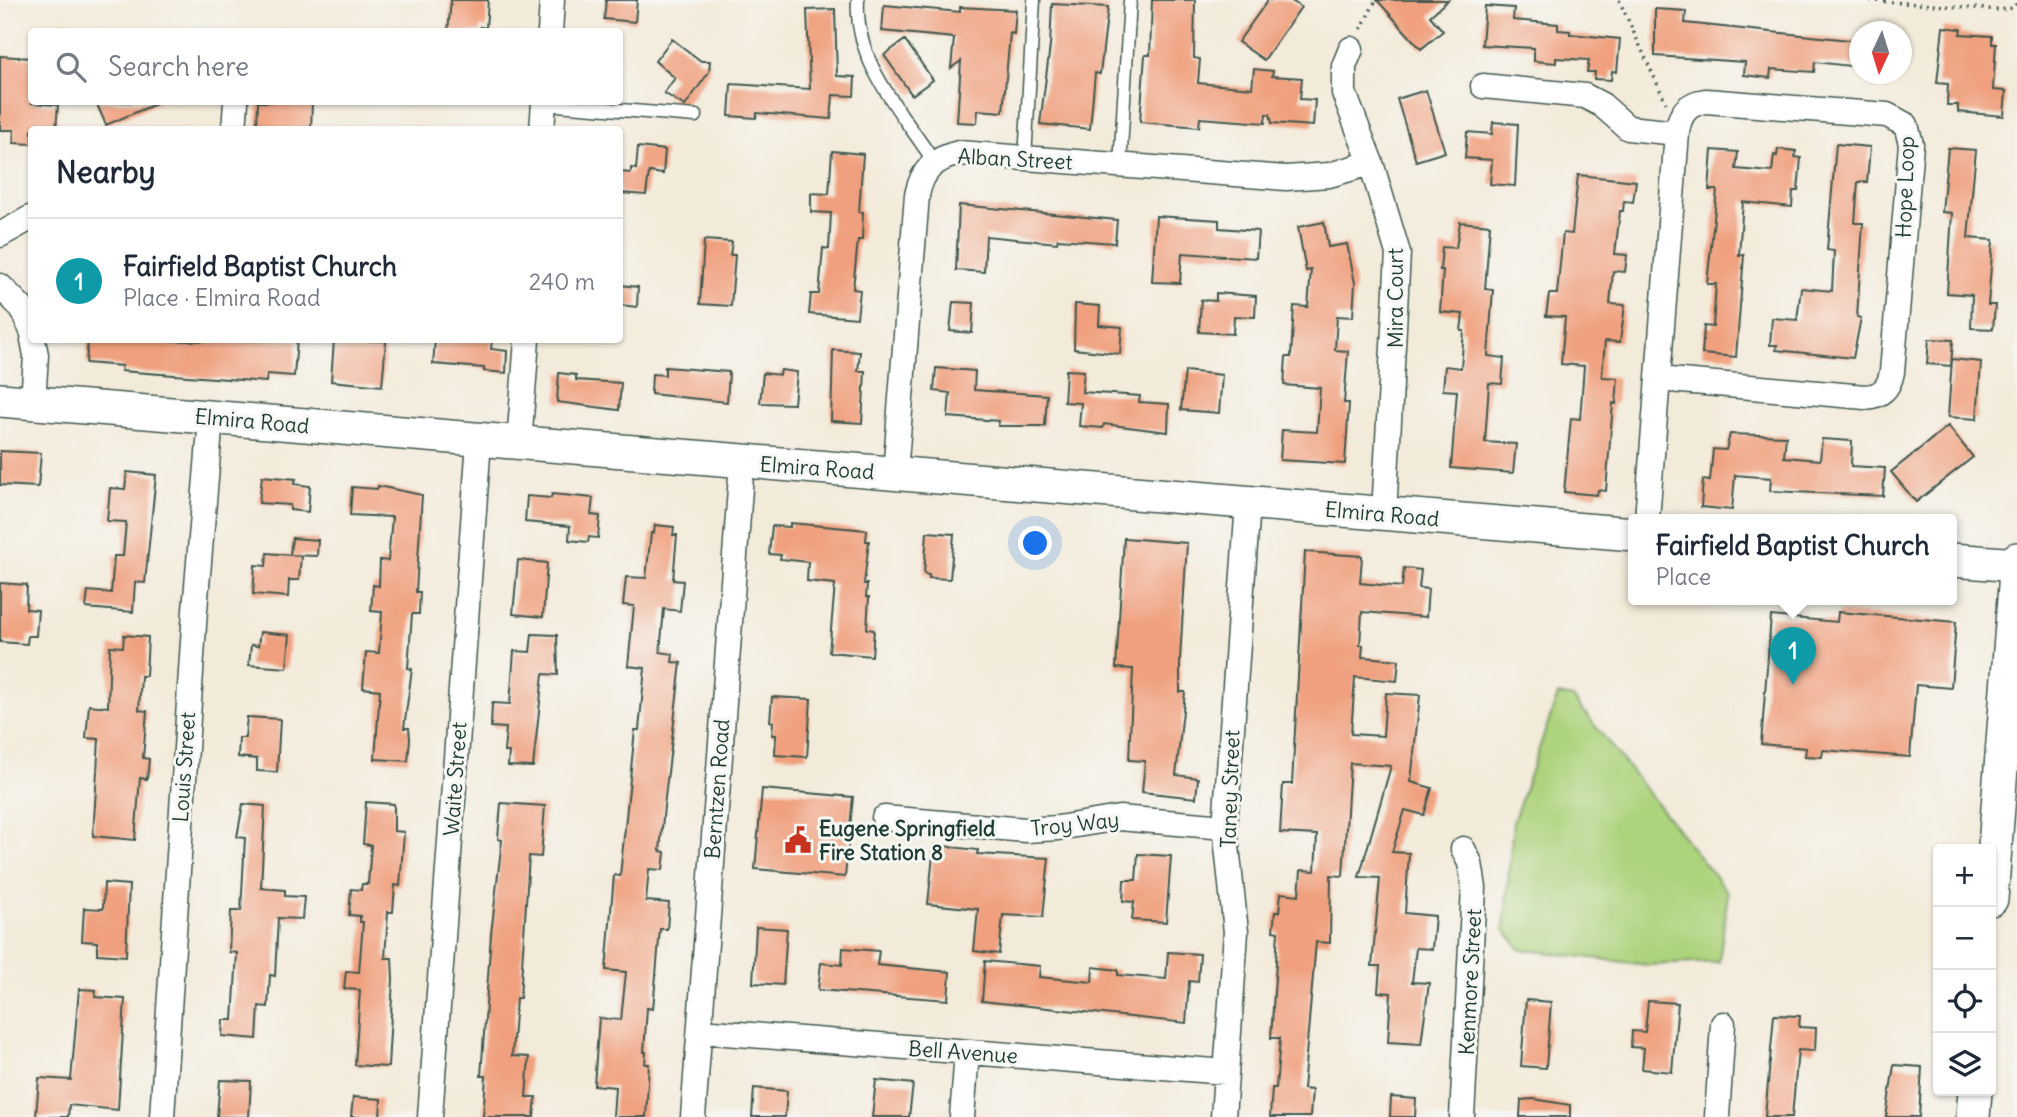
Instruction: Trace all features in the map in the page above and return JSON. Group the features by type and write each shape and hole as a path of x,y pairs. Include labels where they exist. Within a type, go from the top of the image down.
{"street":[{"path":"550,28 552,0"},
{"name":"Mira Court","path":"1351,49 1345,66 1344,93 1371,163 1396,241 1398,264 1384,514"},
{"path":"1483,86 1585,96 1605,107 1623,127 1680,123 1647,514"},
{"name":"Hope Loop","path":"1658,379 1865,397 1885,390 1892,372 1911,144 1906,125 1887,115 1706,101 1693,104 1680,123"},
{"path":"234,126 236,105"},
{"path":"542,126 544,105"},
{"name":"Alban Street","path":"895,474 917,195 921,176 934,162 959,153 1286,178 1329,175 1371,163"},
{"path":"0,235 28,219"},
{"path":"0,286 21,307 28,322"},
{"path":"33,403 34,343"},
{"path":"519,444 527,343"},
{"name":"Elmira Road","path":"0,400 1628,534"},
{"name":"Louis Street","path":"162,1117 194,623 211,418"},
{"name":"Waite Street","path":"430,1117 480,441"},
{"name":"Berntzen Road","path":"693,1117 742,462"},
{"name":"Taney Street","path":"1223,1117 1236,932 1225,827 1248,503"},
{"path":"1996,862 2009,764 2017,559"},
{"path":"1957,560 2017,565"},
{"name":"Troy Way","path":"884,818 1026,830 1058,828 1107,818 1225,827"},
{"name":"Kenmore Street","path":"1462,1117 1474,888 1470,863 1463,849"},
{"path":"1717,1117 1723,1024"},
{"name":"Bell Avenue","path":"699,1031 1226,1072"},
{"path":"962,1117 967,1053"},
{"path":"1973,1117 1975,1096"}],"lane":[{"path":"858,0 861,43 870,64 934,162"},
{"path":"1025,159 1034,0"},
{"path":"1120,166 1130,0"},
{"path":"567,105 696,116"}],"path":[{"path":"1351,49 1376,0"},
{"path":"1619,0 1663,101 1680,123"},
{"path":"1863,0 2000,10 2012,8 2017,3"}],"green space":[{"path":"1558,695 1573,698 1728,893 1719,962 1648,965 1520,949 1504,929 1513,822"}],"building":[{"path":"451,0 488,0 486,28 448,28"},
{"path":"606,0 637,0 635,22 604,19"},
{"path":"1152,0 1195,0 1194,58 1200,59 1198,83 1252,88 1254,69 1273,71 1272,76 1302,78 1300,99 1315,100 1313,126 1272,123 1270,114 1266,114 1265,123 1200,118 1199,127 1140,122 1145,55 1150,55"},
{"path":"1268,0 1290,0 1301,7 1264,60 1238,42"},
{"path":"1377,0 1448,0 1430,16 1443,31 1421,49"},
{"path":"1052,4 1108,7 1100,74 1095,73 1090,129 1040,124 1050,46"},
{"path":"884,5 960,12 960,7 1016,10 1014,34 1010,33 1003,112 978,110 977,123 957,122 961,61 951,68 954,38 882,31"},
{"path":"1485,6 1514,8 1513,20 1558,24 1558,30 1570,31 1570,34 1620,39 1617,72 1612,71 1611,80 1594,79 1595,72 1587,72 1589,60 1556,58 1556,63 1534,61 1534,48 1482,45"},
{"path":"835,9 837,76 855,77 854,96 833,95 831,119 757,113 756,118 729,116 731,84 810,89 807,10"},
{"path":"1655,9 1686,11 1685,23 1849,40 1849,66 1815,62 1814,72 1771,69 1770,78 1744,75 1745,62 1655,56"},
{"path":"1943,27 1961,29 1960,34 1992,36 1992,44 1996,44 1993,90 2006,91 2004,116 1958,112 1958,105 1947,105 1948,84 1937,83"},
{"path":"672,39 701,61 710,61 709,72 685,106 664,93 675,78 655,61"},
{"path":"905,40 933,80 912,95 884,55"},
{"path":"0,56 28,58 28,105 58,105 56,126 28,126 28,144 14,143 14,130 0,130"},
{"path":"1426,90 1445,152 1416,161 1397,99"},
{"path":"97,105 153,105 106,125"},
{"path":"258,105 312,105 311,126 257,126"},
{"path":"1493,122 1518,124 1515,186 1490,184 1492,160 1465,158 1467,132 1492,134"},
{"path":"1836,144 1870,147 1867,182 1858,182 1855,223 1863,223 1857,317 1861,318 1853,358 1776,350 1777,345 1770,345 1772,318 1797,320 1801,288 1832,291 1834,251 1827,250"},
{"path":"638,147 665,150 663,174 649,172 646,195 623,193 623,172 631,173 631,168 636,169"},
{"path":"1948,148 1976,150 1968,238 1993,240 1988,305 1995,305 1993,329 1971,328 1972,295 1947,293 1952,213 1942,212"},
{"path":"1778,149 1796,151 1795,157 1801,158 1798,191 1793,191 1792,207 1743,202 1739,255 1744,255 1736,357 1702,354 1704,326 1713,327 1716,284 1707,284 1717,190 1709,190 1712,150 1738,152 1736,169 1772,172 1774,155 1777,156"},
{"path":"832,151 863,154 859,212 863,212 862,240 858,240 853,289 860,290 857,318 809,314 811,294 819,294 823,248 829,249 831,213 811,212 811,193 829,194"},
{"path":"1578,175 1636,181 1633,202 1624,201 1623,211 1620,211 1615,254 1627,255 1625,272 1613,271 1610,304 1625,305 1620,342 1605,341 1602,377 1618,378 1616,404 1613,403 1606,491 1598,490 1597,495 1564,492 1571,418 1580,419 1584,366 1561,364 1565,317 1546,316 1549,294 1557,294 1563,233 1572,234"},
{"path":"959,205 1117,220 1115,243 1058,239 1057,243 986,236 984,272 956,270"},
{"path":"1156,216 1219,220 1219,228 1258,231 1256,258 1182,253 1180,283 1152,282"},
{"path":"1324,222 1328,247 1347,244 1355,283 1353,317 1337,316 1335,350 1348,351 1344,403 1349,403 1345,464 1280,460 1282,430 1317,432 1320,388 1284,385 1286,357 1291,357 1294,306 1308,307 1311,270 1306,271 1298,227"},
{"path":"1460,222 1490,225 1485,289 1493,290 1488,356 1504,358 1502,384 1489,383 1485,442 1516,444 1513,473 1451,468 1457,391 1443,390 1445,366 1461,368 1464,331 1461,331 1463,314 1440,312 1443,270 1440,270 1442,247 1456,248"},
{"path":"704,240 732,242 730,255 735,255 731,306 700,304"},
{"path":"623,285 638,287 637,307 623,305"},
{"path":"1216,293 1256,296 1255,317 1234,316 1233,334 1199,332 1201,300 1216,301"},
{"path":"953,302 974,303 972,333 950,331"},
{"path":"1075,304 1100,306 1099,325 1122,327 1120,354 1074,349"},
{"path":"1929,339 1953,340 1951,366 1927,364"},
{"path":"88,343 297,343 294,376 267,374 266,382 121,371 122,366 86,363"},
{"path":"334,343 386,343 382,386 331,381"},
{"path":"435,343 492,343 491,349 507,351 506,373 484,371 484,368 433,364"},
{"path":"833,350 860,352 858,371 865,371 862,423 831,421"},
{"path":"1952,359 1981,362 1977,419 1948,417"},
{"path":"665,367 729,372 727,402 651,394 652,374 665,375"},
{"path":"936,368 975,371 974,390 1047,395 1045,426 998,426 999,421 948,417 950,393 934,391"},
{"path":"781,370 797,372 794,404 760,403 763,373 780,375"},
{"path":"1066,370 1084,371 1082,392 1140,396 1139,402 1169,404 1168,432 1104,424 1103,428 1079,426 1081,403 1064,402"},
{"path":"1185,371 1222,375 1219,413 1181,410"},
{"path":"559,373 576,375 576,380 621,383 619,410 557,402"},
{"path":"1948,426 1973,457 1916,502 1891,472"},
{"path":"1730,434 1786,436 1784,457 1820,460 1822,439 1852,441 1851,466 1885,468 1883,496 1770,491 1771,478 1735,475 1732,510 1701,507 1703,480 1710,481 1713,449 1726,450"},
{"path":"0,451 41,453 38,487 0,485"},
{"path":"127,472 156,475 145,583 135,582 133,612 86,608 88,591 111,593 114,556 123,556 126,522 107,521 110,488 125,489"},
{"path":"262,476 296,479 294,484 310,486 308,512 290,510 290,505 259,503"},
{"path":"378,486 422,495 416,592 420,592 419,614 412,614 408,668 412,669 404,728 409,728 408,761 375,759 380,690 363,688 366,652 379,653 382,612 371,611 373,585 379,586 380,560 388,561 392,517 350,515 352,487 377,489"},
{"path":"552,494 593,498 591,515 600,516 598,538 589,537 588,542 569,540 570,526 525,522 527,496 551,498"},
{"path":"790,523 867,530 866,541 869,541 864,584 867,584 866,597 869,597 867,629 874,630 872,656 829,652 835,584 807,581 808,562 780,559 781,555 769,554 772,526 790,527"},
{"path":"655,525 674,527 673,535 677,535 673,580 683,581 680,611 664,609 660,652 673,654 672,662 681,663 660,851 665,852 663,870 649,869 646,901 669,903 667,929 660,929 653,1009 647,1008 644,1052 645,1064 649,1064 646,1117 613,1117 615,1087 594,1085 599,1018 621,1020 626,972 606,970 614,875 620,876 635,730 639,730 645,668 628,666 634,606 623,605 626,577 646,578 651,533 654,533"},
{"path":"927,532 954,534 950,579 929,578 929,575 924,574"},
{"path":"292,538 318,540 317,556 290,555"},
{"path":"1124,538 1187,543 1180,659 1180,692 1185,692 1176,775 1198,778 1196,798 1142,792 1145,761 1129,760 1133,669 1116,668"},
{"path":"1305,552 1362,556 1360,583 1402,587 1404,568 1421,570 1419,588 1428,589 1426,617 1362,612 1362,657 1399,660 1397,681 1355,677 1351,734 1383,736 1386,693 1420,695 1411,782 1432,788 1424,815 1405,810 1392,852 1409,853 1405,913 1435,916 1432,949 1416,948 1412,982 1429,983 1421,1044 1388,1042 1391,993 1378,992 1380,966 1372,966 1380,878 1359,877 1391,766 1350,763 1343,876 1331,875 1330,943 1316,942 1303,1089 1312,1090 1310,1117 1270,1117 1272,1088 1276,1088 1280,1038 1271,1038 1278,932 1273,931 1275,912 1279,912 1281,893 1299,895 1301,870 1315,871 1317,835 1280,833 1283,784 1292,784"},
{"path":"267,553 301,556 299,580 289,580 288,597 253,594 255,565 266,566"},
{"path":"518,560 547,563 543,617 513,614"},
{"path":"0,583 27,585 26,609 38,610 36,636 28,636 27,644 0,642"},
{"path":"1838,612 1956,622 1951,688 1916,685 1910,757 1823,750 1822,757 1805,756 1806,748 1761,744 1771,616 1837,622"},
{"path":"260,632 290,635 287,668 249,665 251,645 258,646"},
{"path":"532,634 557,635 558,675 543,674 533,767 508,766 509,752 504,752 506,728 491,727 492,703 510,704 514,651 530,652"},
{"path":"124,635 148,637 146,676 141,676 139,710 147,711 143,758 149,759 147,779 140,778 135,840 93,836 99,739 86,738 89,705 108,707 110,646 123,647"},
{"path":"772,697 811,699 807,757 775,755 776,735 772,735 773,722 770,721"},
{"path":"247,717 280,719 277,772 257,771 257,759 238,757 239,738 245,738"},
{"name":"Eugene Springfield Fire Station 8","path":"762,789 853,797 845,877 755,869"},
{"path":"366,802 394,804 394,831 404,832 400,886 395,885 393,912 388,912 385,958 392,958 393,979 388,1067 355,1065 360,990 344,989 346,971 359,972 363,922 360,922 360,916 349,915 351,889 361,890 362,884 368,884 371,845 363,844"},
{"path":"501,803 545,806 541,857 529,856 520,998 516,998 512,1056 529,1057 526,1097 536,1097 534,1117 483,1117 486,1076 481,1076 491,934 502,840 498,839"},
{"path":"243,804 265,806 261,888 285,890 285,896 304,897 302,919 278,918 275,976 270,975 268,1007 259,1006 257,1039 222,1036 223,1020 233,1020 237,953 229,952 231,911 241,911 245,838 237,837"},
{"path":"934,845 978,850 977,854 1049,858 1043,917 1003,915 999,954 974,951 978,909 928,904"},
{"path":"1138,854 1171,856 1166,922 1132,920 1134,902 1123,901 1124,880 1136,880"},
{"path":"104,883 129,885 126,956 97,954 97,942 82,941 84,908 103,909"},
{"path":"756,927 787,929 783,985 753,983"},
{"path":"843,948 879,951 877,965 950,972 948,1000 818,990 821,963 842,965"},
{"path":"1168,952 1200,954 1198,982 1189,981 1186,1023 982,1001 985,961 1040,966 1039,977 1092,982 1093,967 1118,970 1118,975 1166,979"},
{"path":"79,989 96,990 95,997 125,999 118,1110 69,1105 68,1117 36,1117 39,1078 71,1080"},
{"path":"1526,1000 1551,1002 1546,1068 1521,1066"},
{"path":"1648,1001 1678,1003 1672,1072 1642,1069 1644,1048 1631,1047 1632,1031 1645,1032"},
{"path":"1774,1015 1800,1016 1799,1027 1816,1028 1815,1051 1798,1050 1792,1117 1765,1117"},
{"path":"1894,1065 1922,1067 1919,1117 1886,1117"},
{"path":"220,1080 251,1081 249,1117 217,1117"},
{"path":"876,1080 913,1084 909,1117 872,1117"},
{"path":"754,1088 787,1091 785,1117 752,1117"},
{"path":"353,1097 381,1099 380,1117 351,1117"},
{"path":"1391,1097 1416,1099 1415,1117 1390,1117"},
{"path":"1534,1099 1570,1105 1570,1117 1520,1117 1521,1100"}],"place":[{"name":"Fairfield Baptist Church","path":"1793,685"},
{"name":"Eugene Springfield Fire Station 8","path":"798,840"}]}
